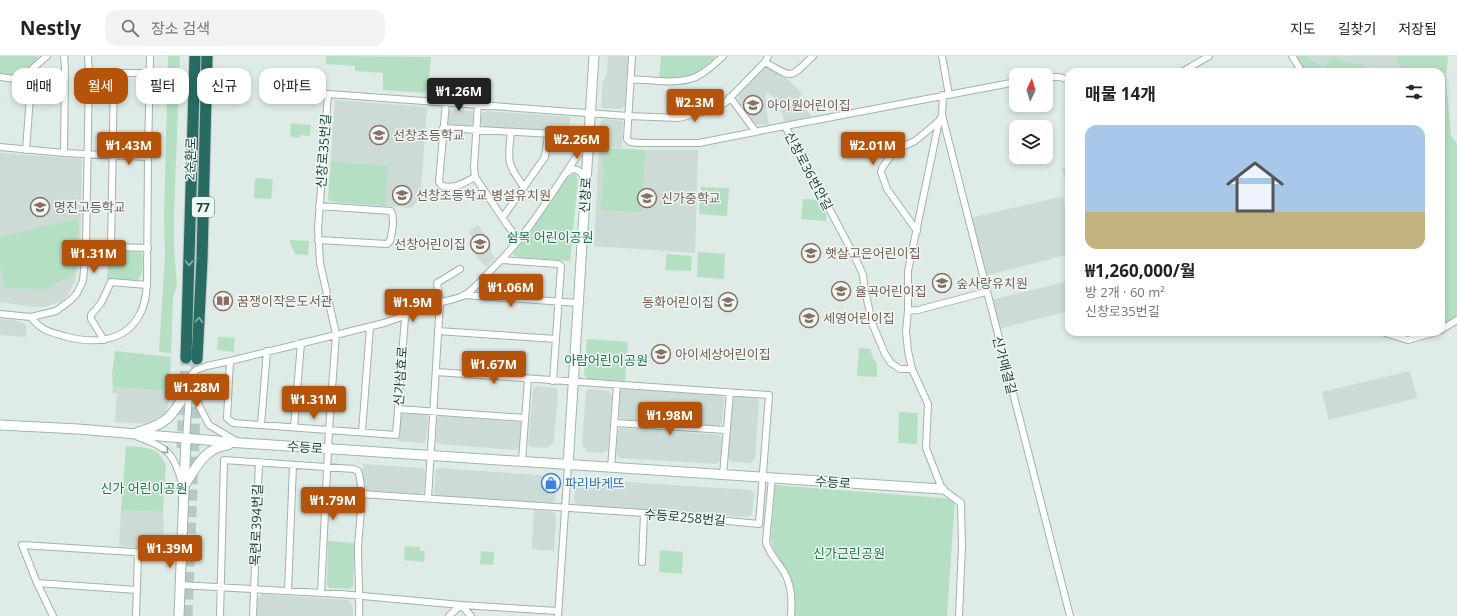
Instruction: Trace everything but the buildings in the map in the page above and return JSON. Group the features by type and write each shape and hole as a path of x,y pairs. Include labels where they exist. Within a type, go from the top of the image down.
{"highway":[{"path":"189,56 185,216 189,247"},
{"name":"2순환로","path":"195,56 189,247 191,358 202,260 207,56"},
{"path":"202,260 207,221 214,56"}],"street":[{"path":"33,68 47,56"},
{"path":"64,56 64,153"},
{"path":"88,56 89,68"},
{"path":"150,56 150,68"},
{"name":"신창로","path":"568,465 594,56"},
{"path":"628,116 632,56"},
{"path":"631,78 676,81 685,80 696,76 723,56"},
{"path":"766,59 786,75 795,74 813,56"},
{"name":"신가매결길","path":"942,56 946,95 908,271 908,311 906,331 912,369 928,404 926,448 942,490"},
{"path":"1189,68 1209,56"},
{"path":"1292,56 1300,68"},
{"name":"신창로35번길","path":"336,334 320,263 318,240 328,94 591,112 628,116 679,118 710,110 725,103 766,59"},
{"path":"0,77 12,78"},
{"path":"1053,77 1065,79"},
{"path":"785,126 1009,83"},
{"path":"730,96 756,132"},
{"path":"446,102 439,182 442,186 449,188 458,186 475,177"},
{"path":"26,150 29,104"},
{"path":"0,314 31,317 56,311 68,303 77,293 84,276 86,246 89,104"},
{"path":"111,247 111,156 113,104"},
{"path":"31,317 37,326 54,333 79,340 104,340 122,334 136,320 145,303 147,285 149,104"},
{"path":"478,104 474,167 475,177 519,240"},
{"name":"신창로36번안길","path":"628,116 627,139 634,143 699,143 785,126 863,275 872,323 885,354 891,362 900,369 912,369"},
{"path":"917,231 886,190 881,172 882,168 895,150 915,141 940,118"},
{"name":"신가매결길","path":"940,118 1070,616"},
{"path":"443,128 589,137 566,174 519,240 502,260 464,295"},
{"path":"511,132 508,161 524,188"},
{"path":"503,217 545,157 548,134"},
{"path":"0,147 87,155 148,157"},
{"path":"566,174 572,169 579,170 586,183"},
{"name":"신창로35번길","path":"318,240 387,244 392,236 393,215 391,211 320,206"},
{"path":"86,246 148,248"},
{"path":"502,260 558,264 561,266 553,380"},
{"path":"428,498 440,302 436,283 460,269"},
{"path":"104,340 91,319 91,315 101,303 111,282 147,285"},
{"path":"908,311 918,310 986,292"},
{"path":"179,616 183,487 189,388 190,380 196,370 336,334 370,327 405,317 440,302 464,295 578,303"},
{"name":"신가삼효로","path":"362,432 396,435 405,317"},
{"path":"1445,328 1457,320"},
{"path":"230,362 227,418 233,423 362,432 370,327"},
{"path":"438,331 556,340"},
{"path":"321,593 329,430 336,334"},
{"path":"1395,336 1408,340 1422,336"},
{"path":"294,427 301,344"},
{"path":"261,425 267,352"},
{"path":"436,372 769,395 763,477"},
{"path":"522,461 528,379"},
{"path":"611,468 615,423 616,385"},
{"path":"131,434 155,427 164,422 174,412 189,388"},
{"path":"189,388 209,425 241,443"},
{"path":"723,475 730,393"},
{"path":"398,409 525,418"},
{"path":"615,423 726,430"},
{"name":"수등로","path":"0,425 78,429 241,443 942,490"},
{"path":"131,434 158,444 166,449 177,465 183,487"},
{"path":"183,487 202,458 209,452 224,445 241,443"},
{"path":"220,616 224,460 354,469 358,471 361,494 358,548 359,616"},
{"name":"목련로394번길","path":"253,616 259,462"},
{"path":"288,591 293,465"},
{"path":"180,585 321,593 558,613 568,465"},
{"name":"수등로258번길","path":"361,494 644,513 759,524 763,477"},
{"path":"772,478 766,542 768,550 784,572 788,581 792,594 792,616"},
{"path":"942,490 961,503 962,546 959,616"},
{"path":"642,562 644,513"},
{"path":"53,616 37,584 22,545 181,555"},
{"path":"136,616 138,552"},
{"path":"37,584 137,590"},
{"path":"449,616 461,605"},
{"path":"461,605 471,616"}],"shaded area":[{"path":"608,56 628,56 625,105 621,109 602,108 601,106 603,82 607,73"},
{"path":"1306,56 1396,56 1400,68 1322,68"},
{"path":"765,66 785,77 802,93 799,97 799,104 804,110 808,111 811,117 785,123 777,100 766,92 766,108 769,125 755,124 739,101 738,97"},
{"name":"선창초등학교","path":"335,100 427,107 421,189 416,203 412,208 334,202 328,200"},
{"path":"446,109 472,111 474,114 473,123 470,126 449,124 445,120"},
{"path":"485,111 570,117 569,133 484,127 480,122 481,115"},
{"path":"604,119 623,121 622,148 599,146 600,123"},
{"name":"신가중학교","path":"599,148 698,150 695,253 594,246"},
{"name":"명진고등학교","path":"0,153 82,159 80,254 75,282 67,296 54,304 44,307 31,307 0,302"},
{"path":"1062,168 1065,168 1065,180"},
{"path":"1063,197 1065,205 1065,255 985,276 970,218"},
{"name":"선창어린이집","path":"478,225 489,240 491,253 495,258 487,267 476,257 469,242 474,240 469,232"},
{"path":"1065,282 1065,312 998,329 991,300"},
{"path":"0,319 15,320 25,324 27,327 26,337 0,335"},
{"path":"1410,371 1417,398 1329,420 1322,392"},
{"path":"535,386 555,388 558,390 554,442 547,448 531,447 528,445 533,388"},
{"path":"113,387 169,391 170,394 166,415 150,424 115,422 117,393 112,393"},
{"path":"589,389 609,391 612,395 608,450 603,453 587,452 582,445 586,392"},
{"path":"623,389 722,396 724,399 722,423 718,426 622,420 619,416 620,391"},
{"path":"734,396 756,398 759,402 755,459 751,463 731,462 728,458"},
{"path":"404,413 425,415 428,418 426,440 423,443 398,441 400,416"},
{"path":"440,416 519,422 521,424 520,446 516,450 439,444 436,441 437,419"},
{"path":"621,428 719,435 722,439 720,461 716,464 620,458 616,454 618,431"},
{"path":"363,464 423,468 425,471 424,492 420,494 366,491 361,487"},
{"path":"438,468 551,476 556,482 555,501 552,504 436,496 434,493 436,470"},
{"path":"579,479 751,490 754,494 752,515 747,517 579,506 574,501 575,483"},
{"path":"121,510 163,512 164,537 162,548 155,549 119,546"},
{"path":"534,510 553,512 556,515 554,551 532,549"},
{"path":"261,594 348,600 353,606 353,616 256,616 257,599"}],"green space":[{"path":"0,56 37,56 39,58 29,68 12,68 12,76 0,75"},
{"path":"168,56 180,56 180,68 168,68"},
{"path":"326,56 431,57 428,93 383,90 383,73 355,71 355,66 326,64"},
{"path":"661,56 715,56 715,58 695,74 680,78 659,78"},
{"path":"1297,56 1306,56 1324,68 1304,68"},
{"path":"1396,56 1448,56 1446,79 1451,136 1457,143 1457,315 1445,322 1445,68 1400,68"},
{"path":"1333,57 1345,62 1362,64 1363,68 1324,68"},
{"path":"167,104 178,104 174,214 174,248 177,286 173,297 171,353 159,352 165,255 164,221"},
{"path":"291,123 311,125 310,136 300,135 299,138 290,137"},
{"path":"604,148 645,150 642,212 601,210"},
{"path":"331,162 388,166 385,206 334,202 328,200"},
{"name":"쉼목 어린이공원","path":"575,173 578,180 570,261 519,257 513,255 515,249 566,179"},
{"path":"255,178 273,179 271,199 254,198"},
{"path":"701,187 729,188 727,216 699,214"},
{"path":"803,199 818,200 826,214 826,221 801,219"},
{"path":"78,219 75,273 46,289 5,288 0,266 0,237"},
{"path":"289,240 309,241 308,255 295,254"},
{"path":"109,251 140,252 143,256 140,278 138,280 107,279"},
{"path":"698,252 725,254 724,279 697,277"},
{"path":"667,254 692,256 691,271 665,270"},
{"path":"218,337 235,338 234,352 217,350"},
{"name":"아람어린이공원","path":"587,339 628,342 625,381 588,379 584,375"},
{"path":"859,348 870,349 877,364 877,377 857,376"},
{"path":"115,351 171,357 169,391 113,387 112,374"},
{"path":"899,412 918,413 917,444 898,443"},
{"name":"신가 어린이공원","path":"126,446 150,449 159,454 163,459 166,466 163,512 121,510"},
{"name":"신가근린공원","path":"775,485 955,499 947,616 794,616 793,587 786,569 775,551 771,538"},
{"path":"328,541 355,543 353,587 349,589 330,588 327,585"},
{"path":"405,546 420,547 420,551 425,551 424,562 404,560"},
{"path":"660,550 683,552 682,574 659,572"},
{"path":"481,551 494,552 493,565 480,564"}],"tunnel":[{"path":"182,448 186,358"},
{"path":"187,616 197,359"}],"place":[{"name":"아이원어린이집","path":"753,105"},
{"name":"선창초등학교","path":"379,135"},
{"name":"선창초등학교 병설유치원","path":"402,195"},
{"name":"신가중학교","path":"647,198"},
{"name":"명진고등학교","path":"40,207"},
{"name":"선창어린이집","path":"480,244"},
{"name":"햇살고은어린이집","path":"811,253"},
{"name":"숲사랑유치원","path":"942,283"},
{"name":"율곡어린이집","path":"841,291"},
{"name":"꿈쟁이작은도서관","path":"223,301"},
{"name":"동화어린이집","path":"728,302"},
{"name":"세영어린이집","path":"809,318"},
{"name":"아이세상어린이집","path":"661,354"},
{"name":"파리바게뜨","path":"551,483"}]}
